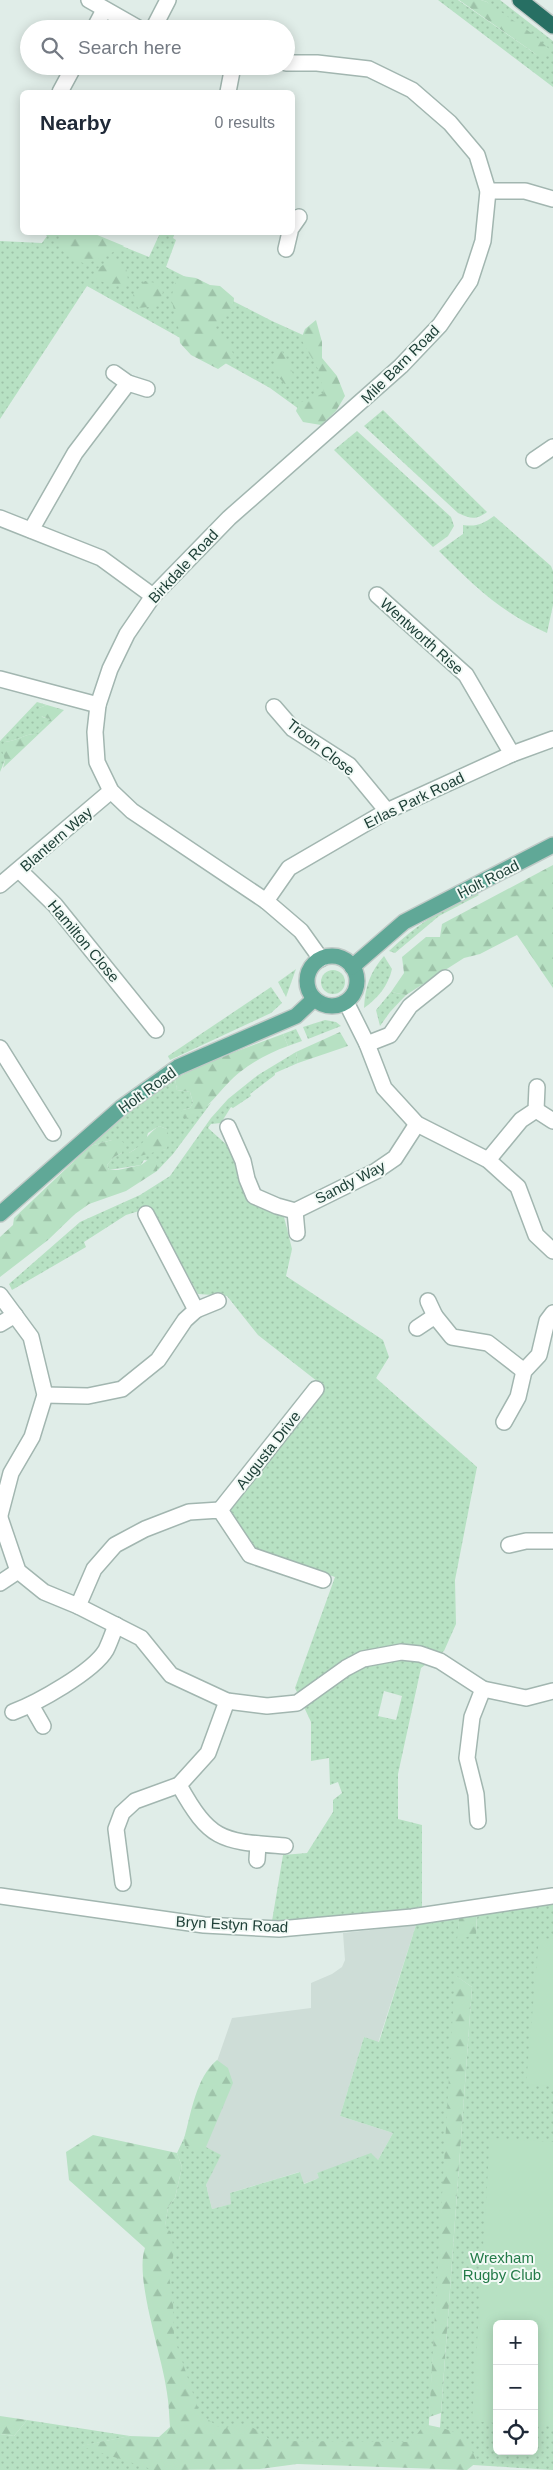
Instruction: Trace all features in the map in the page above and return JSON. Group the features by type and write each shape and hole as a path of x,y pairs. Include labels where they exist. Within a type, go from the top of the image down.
{"highway":[{"path":"520,0 553,26"}],"main road":[{"name":"Holt Road","path":"352,967 404,922 553,845"},
{"path":"334,957 348,962 352,967 357,982 355,990 346,1002 333,1006 319,1003 314,998 307,985 308,977 315,964 321,959 334,957"},
{"name":"Holt Road","path":"0,1214 122,1107 178,1067 296,1016 314,998"}],"street":[{"path":"89,0 123,20"},
{"path":"158,20 168,0"},
{"path":"99,20 104,10"},
{"name":"Mile Barn Road","path":"295,63 317,63 369,69 412,90 450,124 477,155 488,191 483,240 470,281 440,324 402,366 349,414"},
{"path":"61,90 69,75"},
{"path":"228,90 231,75"},
{"path":"488,191 525,191 553,199"},
{"path":"286,249 289,235"},
{"path":"114,373 128,383 147,389"},
{"path":"31,530 75,453 128,383"},
{"name":"Birkdale Road","path":"321,959 301,932 266,901 132,811 111,791 96,762 95,732 98,705 110,669 127,634 153,596 230,518 349,414"},
{"path":"534,460 553,447"},
{"path":"0,518 101,558 153,596"},
{"name":"Wentworth Rise","path":"377,594 466,675 512,754"},
{"path":"0,679 98,705"},
{"name":"Troon Close","path":"274,707 293,729 349,765 387,810"},
{"name":"Erlas Park Road","path":"266,901 289,868 387,810 512,754 553,739"},
{"name":"Blantern Way","path":"0,885 20,871 111,791"},
{"name":"Hamilton Close","path":"20,871 56,905 151,1010 156,1030"},
{"path":"367,1044 390,1035 410,1006 446,978"},
{"path":"346,1002 367,1044 384,1088 417,1124 488,1160 518,1187 536,1235 553,1250"},
{"path":"0,1048 53,1133"},
{"path":"536,1110 537,1087"},
{"path":"488,1160 521,1120 536,1110"},
{"path":"536,1110 553,1121"},
{"name":"Sandy Way","path":"295,1211 376,1171 395,1158 417,1124"},
{"path":"228,1127 243,1161 247,1179 254,1196 276,1206 295,1211 298,1233"},
{"path":"146,1214 196,1310"},
{"path":"0,1295 31,1337 45,1395 32,1436 5,1470 0,1517 18,1571 44,1592 78,1606 142,1638 171,1675 227,1701 267,1706 297,1703 346,1668 363,1659 401,1652 420,1654 440,1662 484,1690 526,1698 553,1691"},
{"path":"45,1395 88,1396 122,1389 158,1360 185,1320 196,1310 218,1301"},
{"path":"428,1301 435,1316 452,1337 488,1343 524,1371"},
{"path":"504,1422 518,1396 524,1371 539,1355 547,1321 553,1313"},
{"path":"0,1324 15,1315"},
{"path":"417,1328 435,1316"},
{"name":"Augusta Drive","path":"220,1510 316,1389"},
{"path":"78,1606 94,1569 115,1545 145,1529 189,1512 220,1510 250,1555 323,1580"},
{"path":"509,1545 526,1541 553,1541"},
{"path":"0,1583 18,1571"},
{"path":"13,1712 31,1705 74,1679 105,1652 116,1625"},
{"path":"478,1822 476,1794 467,1758 472,1717 484,1690"},
{"path":"123,1883 127,1859 116,1828 122,1812 136,1801 178,1785 208,1753 227,1701"},
{"path":"31,1705 43,1726"},
{"path":"178,1785 189,1804 209,1830 222,1838 286,1846"},
{"path":"257,1860 258,1844"},
{"name":"Bryn Estyn Road","path":"0,1896 204,1925 279,1929 412,1917 553,1896"}],"shaded area":[{"path":"416,1925 378,2043 364,2037 340,2116 393,2133 378,2160 317,2173 319,2178 303,2184 299,2172 230,2193 232,2204 212,2209 206,2185 220,2155 185,2136 207,2090 232,2018 311,2008 311,1983 332,1974 342,1967 345,1960 343,1933"}],"green space":[{"path":"438,0 458,0 537,55 487,2 481,0 500,0 553,41 553,87"},
{"path":"459,0 481,0 487,2 534,35 549,49 547,56 537,55"},
{"path":"61,235 97,235 124,246 106,256 85,264 66,255 57,244"},
{"path":"95,235 149,257 159,235 174,235 173,238 176,240 166,267 272,321 314,340 329,394 310,417 270,388 87,286 0,419 0,241 42,243 47,236"},
{"path":"112,259 126,267 129,286 111,286 95,278 97,269"},
{"path":"182,276 196,278 210,285 220,286 234,298 233,311 220,320 213,329 225,338 235,357 218,369 191,355 180,343 179,330 171,298 176,280"},
{"path":"145,281 156,283 163,292 158,306 138,308 133,295"},
{"path":"316,320 322,342 322,358 337,376 345,396 336,411 321,425 303,422 296,411 299,403 324,393 318,369 301,339 305,329"},
{"path":"281,349 295,378 287,387 277,375 272,354"},
{"path":"383,410 487,512 473,518 458,513 364,426"},
{"path":"357,431 451,517 454,526 448,536 433,547 334,450"},
{"path":"494,516 551,566 553,571 553,605 547,633 516,617 489,598 439,551 463,534 463,525 472,526 479,524"},
{"path":"37,702 47,705 39,708 42,717 51,719 36,734 5,742 5,760 0,772 0,741"},
{"path":"47,705 64,710 3,768 5,760 1,747 5,742 36,734 50,719 37,715 39,708"},
{"path":"553,865 553,988 517,935 480,954 464,958 406,995 391,992 404,973 402,957 426,937 440,937 442,924"},
{"path":"475,892 479,895 439,916 395,953 389,951 430,918"},
{"path":"384,956 392,969 388,981 374,1000 364,1008 369,980"},
{"path":"296,969 286,997 278,982"},
{"path":"333,970 341,974 345,982 341,990 333,994 325,990 321,982 325,974"},
{"path":"271,987 282,1003 271,1013 170,1060 168,1056"},
{"path":"391,992 406,995 380,1026 376,1010"},
{"path":"325,1020 336,1022 341,1026 308,1039 303,1027"},
{"path":"296,1029 302,1041 288,1046 283,1034"},
{"path":"340,1032 348,1046 298,1063 296,1052"},
{"path":"283,1034 288,1046 263,1057 245,1068 200,1112 184,1119 180,1113 190,1108 193,1103 190,1092 177,1090 175,1079 200,1065"},
{"path":"296,1052 298,1063 275,1073 275,1075 250,1094 251,1096 233,1108 231,1107 221,1123 211,1124 208,1128 228,1146 259,1205 284,1217 292,1249 286,1276 383,1340 389,1357 376,1378 477,1467 455,1580 456,1624 444,1651 421,1668 398,1774 398,1819 422,1825 422,1908 355,1917 272,1921 283,1855 307,1853 333,1812 333,1800 342,1793 338,1782 330,1785 329,1758 311,1761 311,1722 295,1688 335,1577 258,1550 238,1531 229,1512 322,1385 258,1335 227,1296 198,1294 151,1209 143,1206 139,1211 126,1215 84,1242 86,1247 12,1290 9,1284 80,1222 140,1195 170,1176 211,1118 228,1099 258,1075","holes":["384,1691 402,1696 396,1720 378,1716"]},
{"path":"175,1079 177,1090 190,1092 193,1103 190,1108 183,1110 201,1109 211,1103 173,1154 157,1171 157,1162 144,1160 141,1165 109,1170 107,1165 114,1157 122,1153 112,1140 90,1146 151,1094","holes":["159,1126 167,1129 166,1149 129,1153 145,1143 148,1133"]},
{"path":"159,1126 167,1129 170,1142 166,1149 129,1159 129,1153"},
{"path":"112,1140 120,1140 124,1143 122,1153 114,1157 107,1165 109,1170 141,1165 152,1157 157,1162 157,1171 126,1191 89,1204 75,1214 48,1240 0,1277 0,1237 13,1225 14,1218 90,1146"},
{"name":"Wrexham Rugby Club","path":"553,1896 553,2470 473,2465 438,2455 472,1987 456,1976 427,2455 177,2444 163,2238 168,2207 175,2198 182,2167 177,2153 185,2136 221,2155 206,2185 212,2209 231,2204 230,2193 300,2172 304,2184 319,2178 317,2173 371,2153 378,2160 393,2133 340,2116 364,2037 379,2042 416,1925 459,1918 458,1939 476,1933 478,1906"},
{"path":"477,1915 476,1934 457,1940 459,1918"},
{"path":"539,1938 553,1939 553,2086 526,2084"},
{"path":"455,1975 472,1987 441,2413 429,2417"},
{"path":"217,2060 228,2068 233,2083 206,2147 197,2151 185,2146 184,2139 199,2086 210,2067"},
{"path":"93,2135 177,2153 182,2167 175,2198 168,2207 165,2227 171,2232 174,2252 169,2276 173,2302 174,2337 200,2414 223,2430 236,2425 248,2426 254,2428 271,2441 411,2442 424,2425 428,2425 446,2429 464,2439 477,2462 467,2470 297,2464 260,2469 154,2470 80,2446 130,2436 159,2437 170,2427 164,2378 150,2319 143,2278 145,2248 69,2180 66,2152"},
{"name":"Wrexham Rugby Club","path":"490,2138 553,2142 553,2426 538,2425 538,2320 493,2320 493,2423 472,2421"},
{"path":"0,2416 27,2420 14,2436 0,2434"},
{"path":"27,2420 130,2436 82,2446 189,2470 0,2470 0,2434 14,2436"}]}
